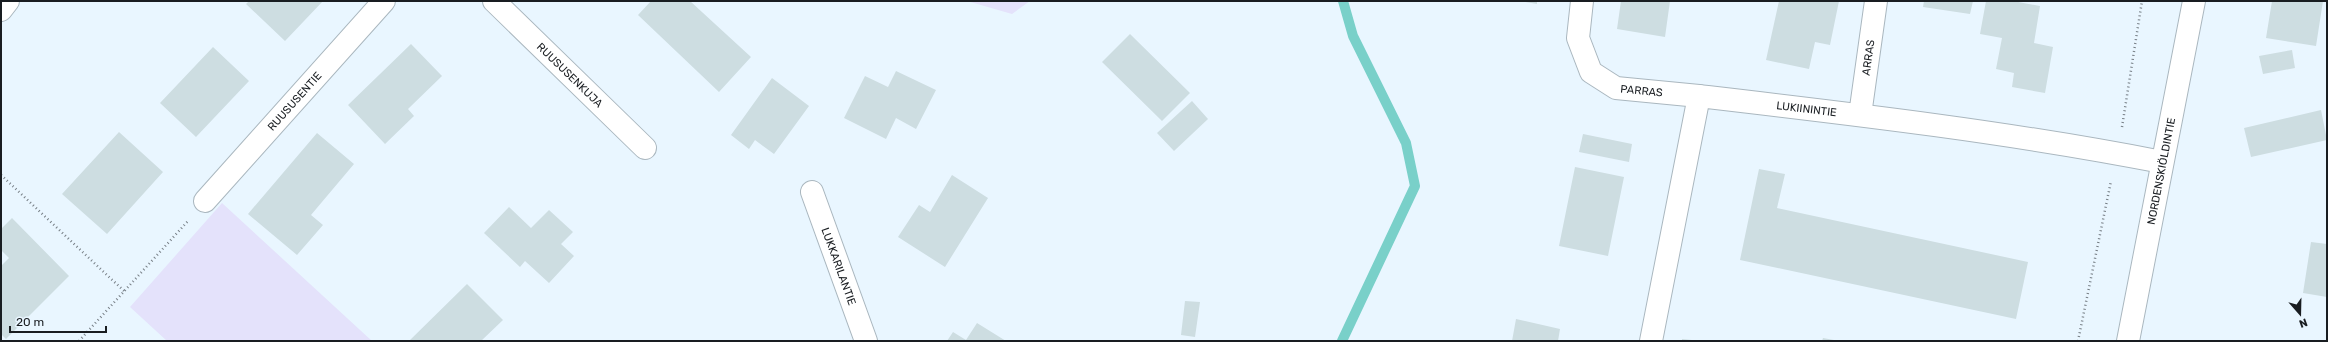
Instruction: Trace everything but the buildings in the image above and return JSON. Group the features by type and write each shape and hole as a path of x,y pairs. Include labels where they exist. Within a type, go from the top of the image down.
{"street":[{"path":"1,10 8,1"},
{"name":"RUUSUSENTIE","path":"205,201 384,1"},
{"name":"RUUSUSENKUJA","path":"494,1 645,148"},
{"name":"PARRAS","path":"1582,1 1578,38 1591,72 1616,88 1699,96"},
{"name":"ARRAS","path":"1860,115 1876,1"},
{"name":"NORDENSKIÖLDINTIE","path":"2128,341 2194,1"},
{"path":"1650,341 1699,96"},
{"name":"LUKIININTIE","path":"1699,96 1860,115 2162,162"},
{"name":"LUKKARILANTIE","path":"812,192 866,341"}],"path":[{"path":"1,175 124,291"},
{"path":"79,341 205,201"}],"shaded area":[{"path":"967,1 1030,1 1012,14"},
{"path":"222,203 372,341 167,341 130,307"}],"waterway":[{"path":"1342,341 1415,186 1406,143 1353,36 1343,1"}]}
